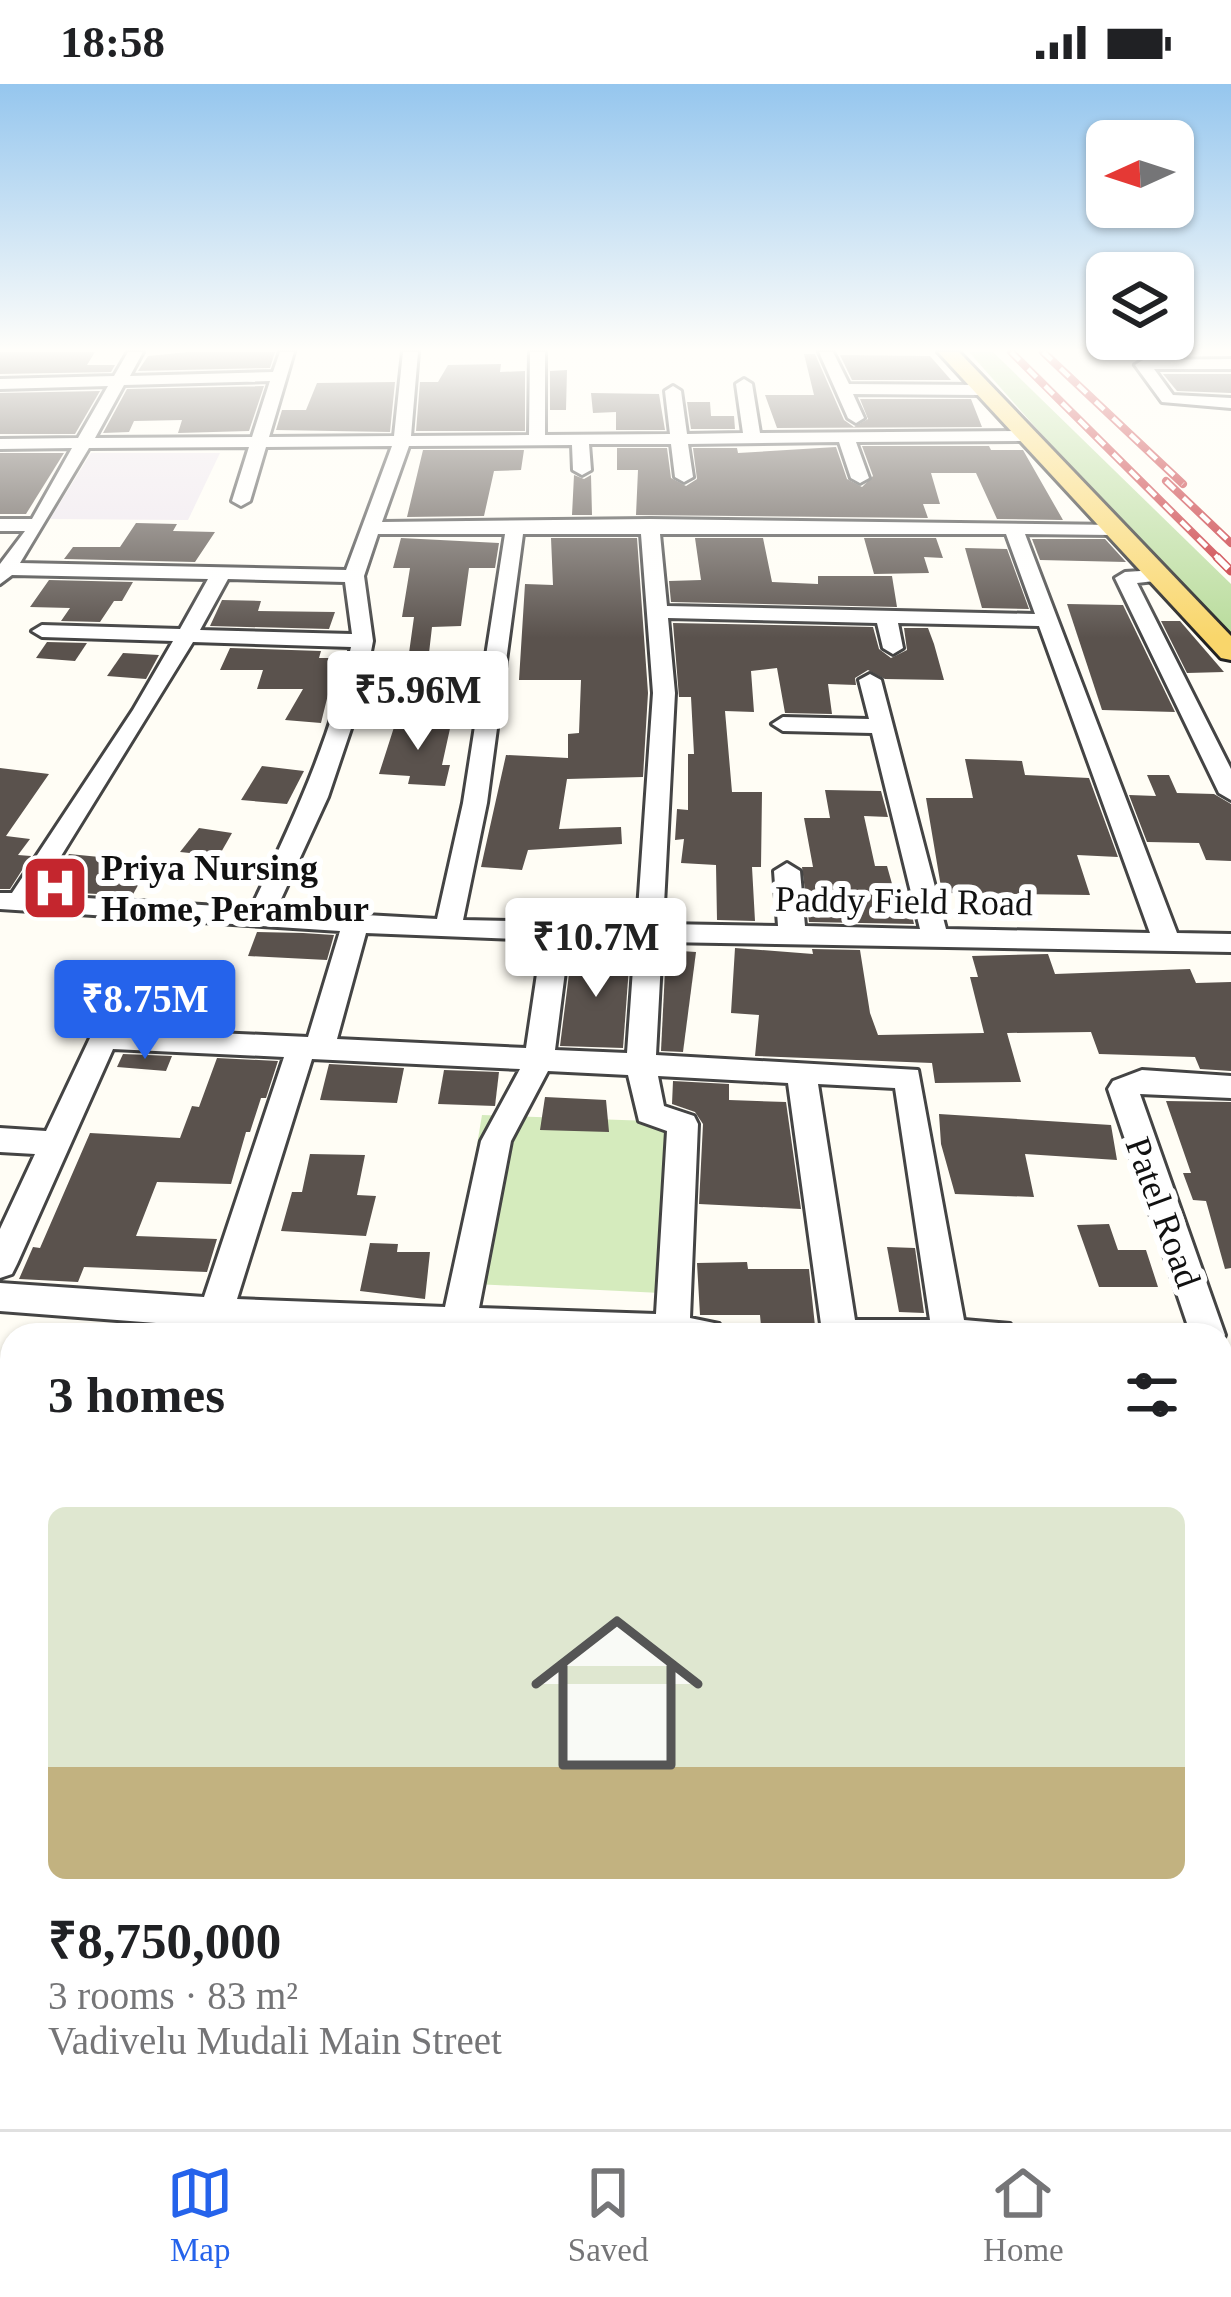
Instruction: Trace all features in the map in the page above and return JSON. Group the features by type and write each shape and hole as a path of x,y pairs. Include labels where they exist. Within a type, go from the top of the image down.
{"main road":[{"path":"1035,447 1231,652"}],"street":[{"path":"4,573 38,525 81,447"},
{"path":"241,501 256,447"},
{"path":"258,920 316,797 352,693 363,641 354,576 400,447"},
{"path":"580,447 581,470"},
{"path":"680,447 684,477"},
{"path":"850,447 860,478"},
{"path":"0,525 38,525"},
{"path":"650,525 664,693 641,1065 650,1113 683,1124 672,1323"},
{"path":"448,929 475,803 515,527"},
{"path":"370,528 1112,529"},
{"path":"1013,528 1167,942"},
{"path":"4,573 354,576"},
{"path":"10,901 144,710 221,574"},
{"path":"1156,576 1125,578 1231,793"},
{"path":"659,613 1048,620"},
{"path":"886,617 893,648"},
{"path":"42,631 363,641"},
{"path":"870,680 935,936"},
{"path":"782,724 882,725"},
{"path":"787,872 792,933"},
{"name":"Paddy Field Road","path":"10,901 448,929 1231,943"},
{"path":"213,1323 355,925"},
{"path":"459,1322 496,1141 538,1061 557,929"},
{"path":"0,1264 104,1038 908,1078 947,1323"},
{"path":"801,1072 834,1323"},
{"name":"Patel Road","path":"1204,1323 1123,1089 1142,1081 1231,1087"},
{"path":"0,1140 55,1144"},
{"path":"0,1297 205,1323"},
{"path":"336,1323 486,1323"}],"shaded area":[{"path":"91,453 220,453 188,520 50,519"}],"green space":[{"path":"1053,447 1091,447 1231,584 1231,636"},
{"path":"482,1115 679,1122 681,1294 454,1283"}],"building":[{"path":"836,447 847,479 862,487 873,476 863,447 1023,450 1063,520 997,519 976,473 931,473 940,504 923,504 928,518 636,515 638,470 617,470 617,448 667,448 671,478 686,486 697,479 693,448 737,448 738,453"},
{"path":"423,450 524,450 521,470 494,471 484,516 407,517"},
{"path":"0,453 64,453 26,514 0,514"},
{"path":"574,475 584,479 591,475 592,515 572,515"},
{"path":"136,523 177,524 173,531 215,532 195,562 64,559 73,547 120,547"},
{"path":"401,538 499,543 495,568 469,568 461,626 432,627 429,653 409,653 414,617 402,617 410,568 393,568"},
{"path":"551,538 637,538 648,693 643,777 567,779 559,829 621,827 622,844 528,850 522,870 481,867 506,755 568,758 568,734 579,733 581,680 519,680 525,584 553,585"},
{"path":"695,538 763,538 772,582 818,584 818,576 892,576 897,607 671,602 669,581 701,580"},
{"path":"864,538 936,538 943,558 924,557 929,573 874,574"},
{"path":"1032,539 1105,539 1126,562 1040,560"},
{"path":"965,548 1007,549 1029,609 982,608"},
{"path":"49,580 133,582 122,601 114,601 100,622 61,621 70,608 30,607"},
{"path":"222,600 261,601 258,611 335,612 329,629 210,626"},
{"path":"1067,604 1123,605 1175,712 1102,710"},
{"path":"1161,621 1180,621 1224,672 1187,673"},
{"path":"673,623 873,627 879,649 891,658 907,650 904,628 928,628 944,680 885,679 868,670 855,678 856,685 828,684 832,714 785,713 777,668 751,671 754,712 725,711 732,792 762,792 761,867 752,867 755,921 717,920 716,865 681,863 684,839 675,840 677,809 688,810 688,754 694,754 691,697 679,697"},
{"path":"47,642 87,643 75,661 36,658"},
{"path":"230,648 321,651 319,658 337,658 321,723 285,720 303,689 257,689 263,670 220,670"},
{"path":"123,653 159,655 146,679 107,676"},
{"path":"396,721 451,724 442,765 450,765 445,786 408,784 410,776 379,774"},
{"path":"965,759 1022,761 1025,775 1089,778 1118,857 1077,855 1090,895 942,893 926,798 973,798"},
{"path":"262,766 304,771 287,804 241,800"},
{"path":"0,768 49,774 6,836 30,839 18,855 31,856 10,889 0,889"},
{"path":"1147,775 1169,775 1177,793 1214,794 1231,804 1231,861 1206,860 1199,843 1147,842 1129,795 1156,796"},
{"path":"825,790 881,791 888,817 864,816 875,866 887,866 896,898 908,898 914,924 809,922 802,867 813,867 804,818 830,818"},
{"path":"199,828 232,833 219,856 180,852"},
{"path":"69,854 151,862 132,896 45,891"},
{"path":"257,932 334,935 327,960 248,956"},
{"path":"735,948 813,954 812,949 860,950 878,1035 984,1033 970,977 978,977 972,956 1048,954 1055,974 1190,969 1196,983 1231,982 1231,1071 1200,1069 1195,1057 1099,1054 1091,1032 1007,1033 1021,1082 935,1083 932,1063 755,1056 759,1015 731,1013"},
{"path":"572,950 630,953 623,1048 560,1046"},
{"path":"666,950 696,952 683,1052 661,1051"},
{"path":"159,976 134,1025 107,1024 131,978"},
{"path":"123,1054 172,1056 166,1071 117,1067"},
{"path":"217,1058 278,1061 266,1098 261,1098 250,1132 246,1132 231,1184 157,1182 136,1236 217,1239 207,1272 84,1267 78,1282 19,1279 33,1247 40,1248 90,1133 180,1138 192,1106 199,1107"},
{"path":"329,1064 404,1068 397,1103 320,1100"},
{"path":"444,1070 499,1072 495,1106 438,1104"},
{"path":"673,1081 729,1084 729,1100 786,1102 801,1209 699,1204 703,1124 695,1112 672,1104"},
{"path":"545,1097 606,1100 609,1132 540,1130"},
{"path":"1166,1101 1231,1102 1231,1268 1225,1269 1206,1201 1193,1200 1183,1173 1191,1173"},
{"path":"939,1114 1111,1125 1117,1160 1025,1154 1034,1197 955,1194 941,1144"},
{"path":"310,1154 365,1155 357,1195 376,1196 366,1236 281,1231 292,1192 302,1192"},
{"path":"1109,1224 1118,1250 1146,1250 1158,1287 1099,1287 1077,1225"},
{"path":"370,1243 398,1244 397,1252 430,1252 425,1299 360,1291"},
{"path":"887,1247 915,1248 924,1313 899,1312"},
{"path":"747,1262 748,1269 809,1269 815,1323 761,1323 760,1315 700,1315 697,1263"}],"railway":[{"path":"1107,447 1220,560"},
{"path":"1144,447 1183,484"},
{"path":"1166,481 1231,543"},
{"path":"1217,557 1220,560"},
{"path":"1220,560 1231,571"}],"place":[{"name":"Priya Nursing Home, Perambur","path":"55,888"}]}
